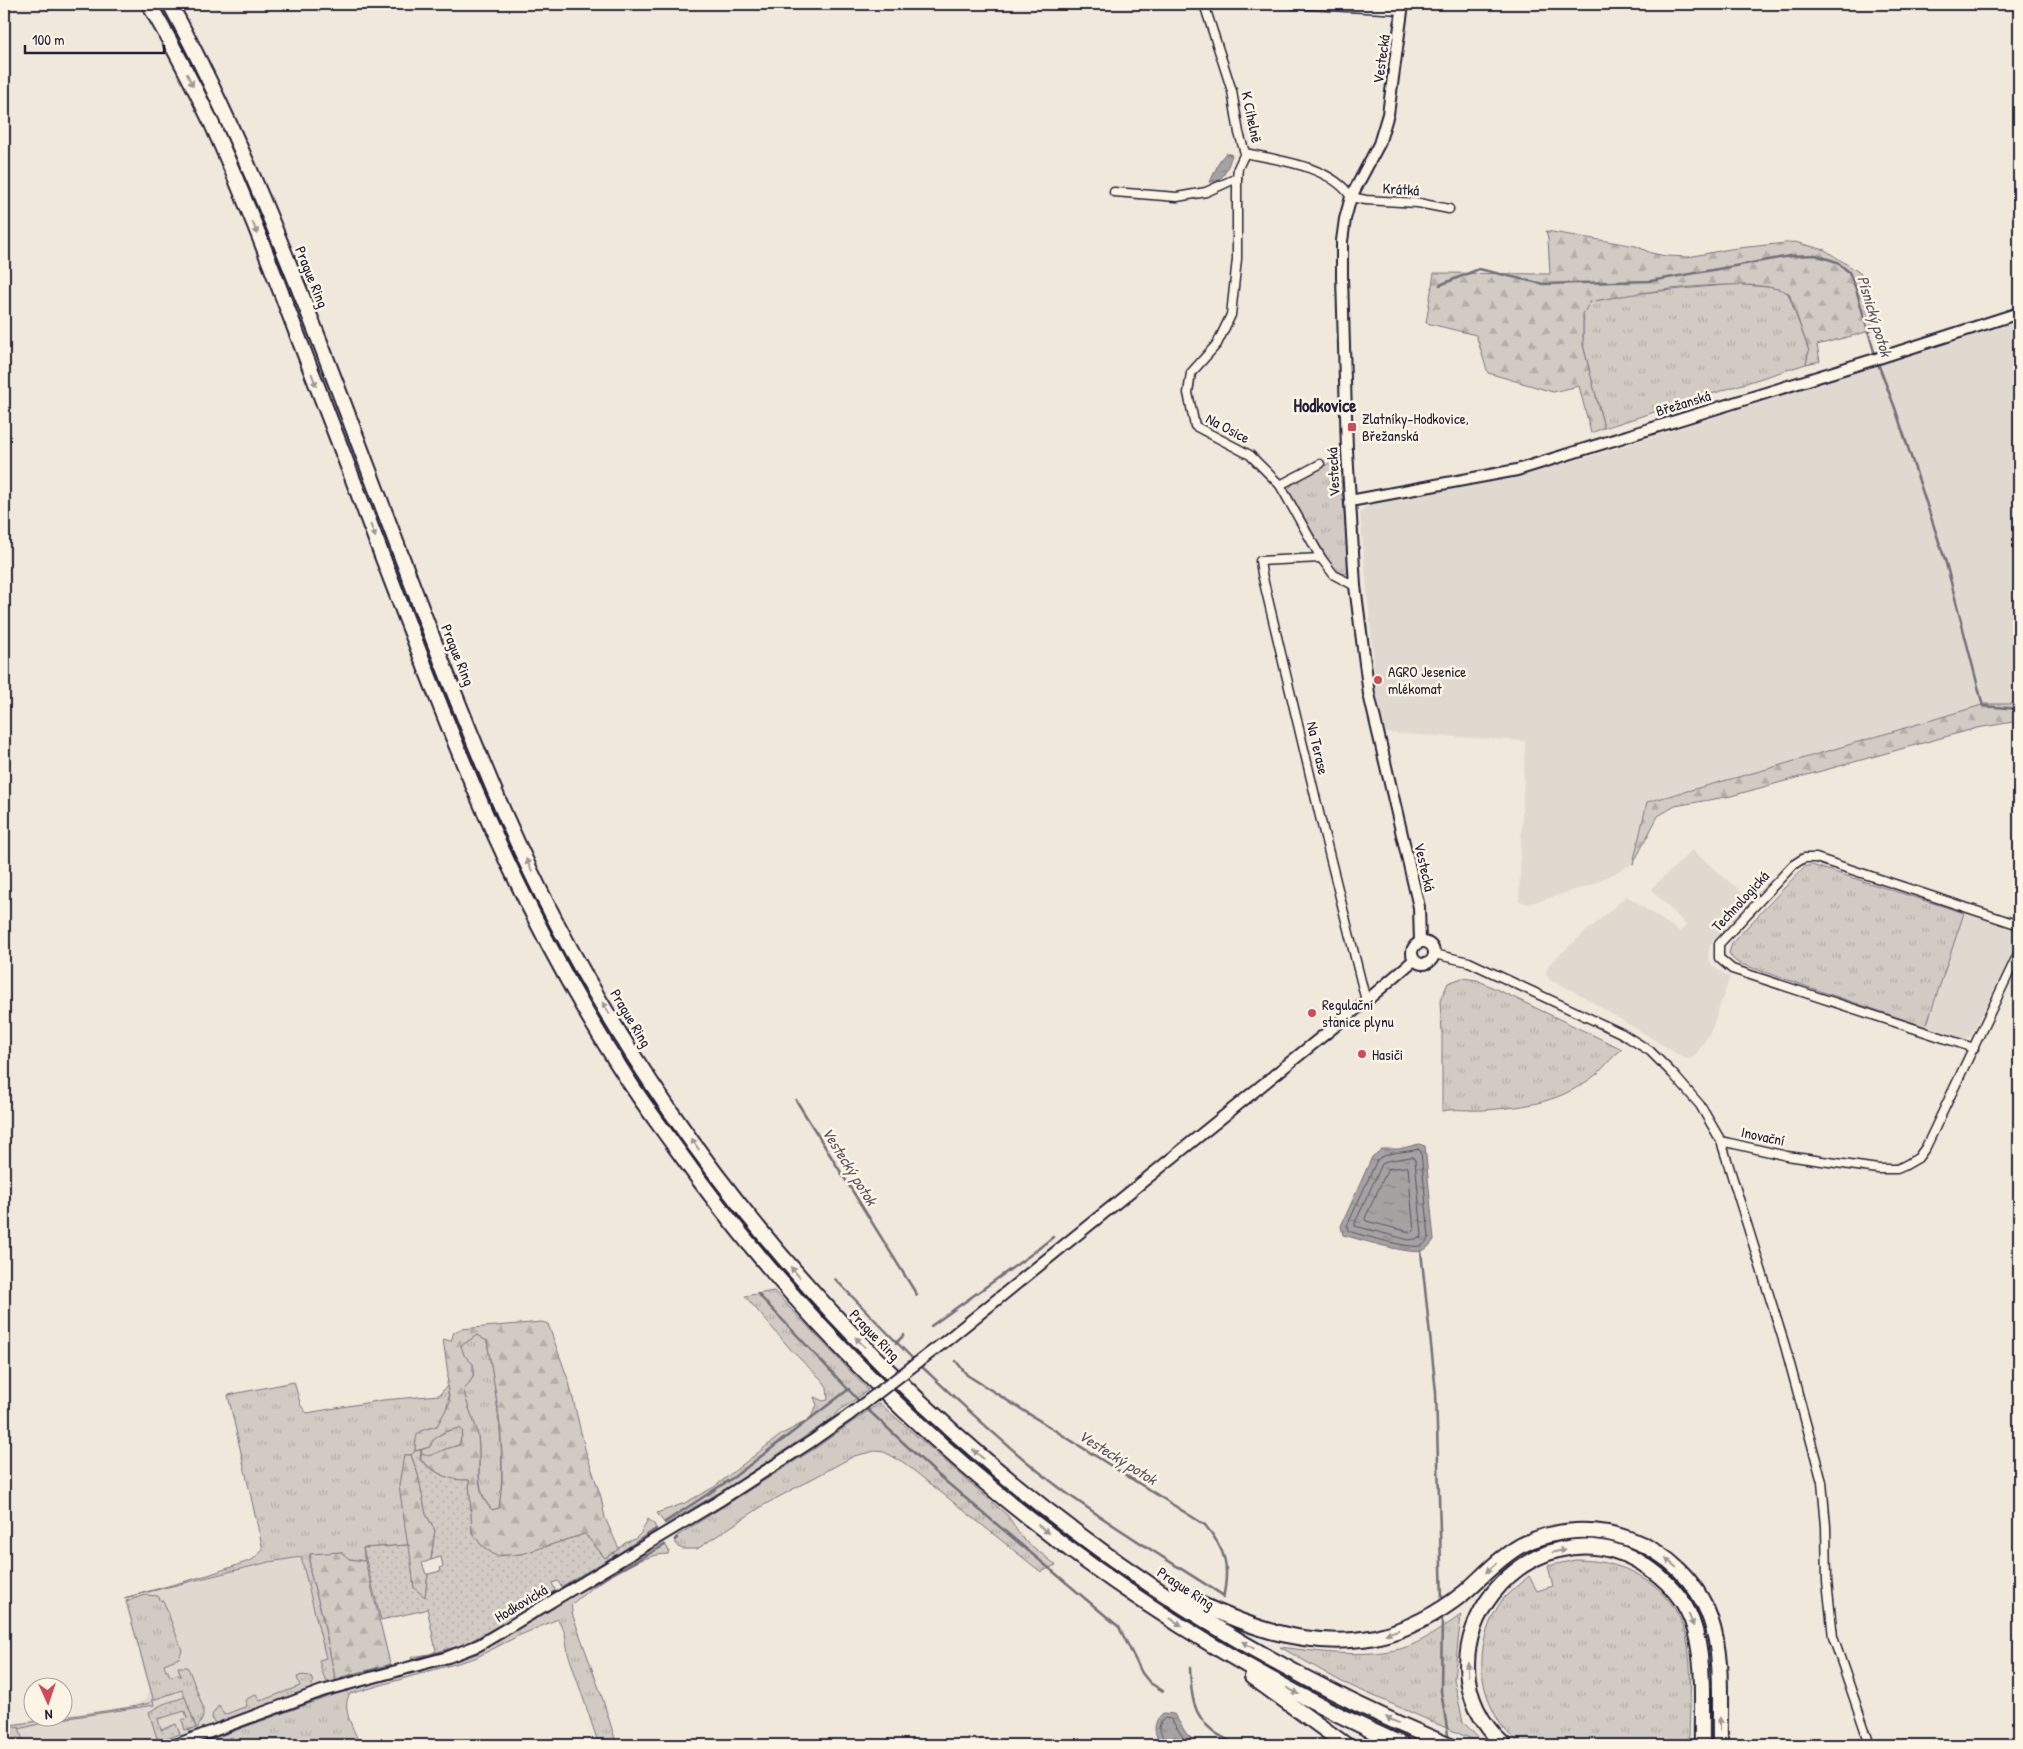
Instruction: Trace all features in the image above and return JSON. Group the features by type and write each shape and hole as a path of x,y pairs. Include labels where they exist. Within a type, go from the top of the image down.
{"highway":[{"path":"149,4 204,107 235,179 279,287 414,639 490,822 548,944 628,1081 719,1208 812,1318 875,1384 952,1456 1040,1527 1118,1584 1206,1641 1310,1700 1403,1745"},
{"name":"Prague Ring","path":"170,4 208,75 252,172 506,817 555,918 583,970 644,1071 727,1189 827,1308 863,1346 926,1407 988,1462 1066,1525 1128,1570 1192,1612 1257,1651 1370,1710 1442,1743"},
{"path":"1128,1570 1231,1619 1263,1630 1297,1638 1336,1641 1374,1637 1401,1629 1437,1612 1452,1602 1505,1556 1518,1547 1540,1537 1588,1530 1624,1536 1647,1546 1667,1559 1685,1576 1699,1596 1710,1618 1716,1642 1718,1666 1720,1745"},
{"path":"1504,1745 1481,1715 1469,1684 1468,1650 1475,1622 1493,1592 1521,1566 1541,1556 1566,1549 1583,1548 1613,1552 1642,1563 1666,1582 1685,1607 1694,1627 1700,1658 1702,1745"},
{"path":"1206,1641 1346,1745"}],"street":[{"name":"K Cihelně","path":"1204,4 1232,91 1239,133 1245,153 1295,164 1330,178 1347,190 1351,197"},
{"path":"1292,4 1402,7"},
{"name":"Vestecká","path":"1402,7 1388,114 1379,144 1351,197 1342,241 1346,421 1355,586 1369,694 1419,907 1420,942 1412,949 1414,960"},
{"name":"Na Osice","path":"1245,153 1238,168 1237,178 1237,259 1232,315 1217,344 1191,373 1188,393 1195,426 1250,455 1280,485 1321,558 1334,575 1355,586"},
{"path":"1114,192 1177,197 1206,192 1237,178"},
{"name":"Krátká","path":"1351,197 1366,200 1418,203 1449,209"},
{"name":"Břežanská","path":"1350,501 1517,470 2019,313"},
{"name":"Vestecká","path":"1280,485 1320,464"},
{"name":"Na Terase","path":"1321,558 1260,561 1322,825 1366,1001"},
{"name":"Technologická","path":"1974,1048 1732,969 1719,958 1719,944 1793,865 1804,858 1824,860 2019,925"},
{"path":"1366,1001 1414,960 1426,964 1432,960 1434,954 1430,944 1420,942"},
{"name":"Inovační","path":"1434,954 1469,962 1621,1033 1650,1051 1674,1074 1700,1105 1721,1141 1787,1156 1878,1169 1897,1169 1918,1158 1926,1147 2019,952"},
{"name":"Hodkovická","path":"175,1745 322,1691 448,1657 479,1645 719,1501 849,1415 947,1340 1366,1001"},
{"path":"1721,1141 1785,1346 1822,1482 1826,1526 1827,1582 1833,1637 1870,1745"}],"shaded area":[{"path":"2019,321 2019,704 1985,704 1771,768 1647,802 1633,864 1591,885 1529,904 1519,901 1525,741 1386,733 1377,697 1360,513 1370,502 1520,475 1598,454"},
{"path":"1692,850 1751,900 1710,945 1708,957 1713,967 1730,977 1711,1031 1695,1056 1690,1059 1684,1058 1576,992 1549,980 1546,972 1549,964 1627,896 1680,932 1686,925 1651,889"},
{"path":"1964,913 2019,931 2019,940 1971,1036 1964,1039 1926,1027"},
{"path":"305,1554 336,1682 189,1745 4,1745 4,1725 22,1722 22,1726 72,1726 72,1715 132,1706 145,1700 149,1689 124,1598"}],"green space":[{"path":"1546,231 1636,246 1651,253 1666,256 1688,257 1730,249 1795,242 1825,250 1860,273 1865,282 1866,308 1874,330 1817,345 1820,361 1806,364 1809,351 1789,293 1772,288 1748,285 1691,287 1590,302 1583,314 1583,345 1604,428 1591,433 1579,386 1553,392 1488,373 1476,335 1426,323 1434,273 1550,274"},
{"path":"1735,284 1778,288 1788,293 1809,351 1806,364 1604,428 1583,345 1583,314 1590,302 1629,294"},
{"path":"1333,461 1340,466 1349,569 1346,574 1341,574 1334,570 1288,489 1295,482"},
{"path":"1985,704 2019,704 2019,721 1977,728 1731,796 1675,806 1658,816 1633,864 1647,802 1771,768"},
{"path":"1812,865 1964,913 1926,1027 1738,963 1732,958 1729,953 1732,943 1804,867"},
{"path":"1462,978 1477,980 1622,1049 1585,1083 1558,1097 1515,1107 1442,1111 1440,1001 1448,983"},
{"path":"774,1291 868,1390 839,1411 833,1418 729,1487 665,1524 657,1513 685,1503 714,1487 782,1434 810,1419 817,1405 814,1397 823,1401 828,1400 827,1387 822,1380 793,1352 745,1296"},
{"path":"542,1322 548,1324 569,1382 585,1449 601,1497 605,1518 619,1549 605,1558 585,1534 522,1554 496,1556 482,1546 472,1533 469,1480 454,1479 442,1475 420,1459 422,1453 429,1456 459,1445 463,1432 460,1428 446,1431 435,1439 430,1447 415,1451 416,1438 419,1432 437,1426 450,1402 443,1339 451,1341 454,1332 461,1329","holes":["477,1335 487,1341 502,1445 499,1508 492,1510 482,1493 479,1473 479,1441 464,1390 473,1377 473,1364 464,1355 461,1346"]},
{"path":"477,1335 487,1341 501,1445 502,1466 499,1508 492,1510 482,1492 479,1472 479,1441 464,1390 473,1377 473,1364 464,1355 460,1346"},
{"path":"294,1382 301,1406 307,1413 383,1400 439,1395 447,1386 448,1392 447,1407 437,1426 429,1428 416,1440 415,1451 411,1455 404,1455 409,1545 363,1548 365,1561 310,1554 310,1572 322,1614 336,1682 326,1681 322,1672 319,1660 326,1658 301,1557 269,1562 124,1598 208,1575 252,1560 263,1550 228,1395"},
{"path":"879,1403 1008,1516 1023,1539 1056,1565 1041,1572 903,1462 884,1452 875,1451 854,1456 764,1505 697,1549 678,1547 674,1539 677,1536 817,1447"},
{"path":"460,1427 463,1432 459,1445 429,1457 422,1453 421,1450 429,1447 438,1436 446,1431"},
{"path":"421,1450 420,1460 437,1472 448,1478 469,1480 472,1533 482,1546 496,1556 522,1554 585,1534 605,1558 613,1553 616,1558 563,1590 558,1581 552,1583 555,1595 483,1638 460,1649 413,1662 411,1657 430,1654 436,1651 427,1608 381,1620 363,1548 409,1545 414,1588 425,1597 428,1574 441,1571 440,1568 443,1566 441,1557 431,1560 435,1530 426,1514 418,1474 411,1455 415,1451"},
{"path":"404,1455 411,1455 418,1474 426,1514 435,1530 431,1560 422,1563 426,1574 428,1574 425,1598 414,1588 399,1485"},
{"path":"648,1519 654,1524 657,1531 616,1558 613,1553 625,1543 635,1539 641,1533"},
{"path":"665,1544 669,1551 668,1554 643,1559 616,1572 571,1605 573,1616 617,1745 599,1745 568,1653 565,1633 558,1619 518,1636 475,1658 350,1694 347,1700 347,1713 360,1745 235,1745 232,1737 209,1745 188,1745 330,1693 453,1660"},
{"path":"341,1552 349,1559 365,1561 391,1667 336,1682 322,1614 310,1572 310,1554"},
{"path":"1575,1560 1615,1565 1633,1572 1649,1581 1663,1593 1674,1608 1683,1626 1688,1646 1691,1683 1689,1745 1521,1745 1502,1726 1493,1711 1483,1679 1483,1646 1494,1614 1503,1599 1529,1576 1537,1591 1553,1586 1548,1566"},
{"path":"146,1595 158,1596 161,1601 163,1600 182,1650 179,1658 164,1664 170,1677 178,1674 181,1676 178,1667 187,1667 189,1670 203,1707 203,1717 195,1733 192,1734 189,1730 196,1727 182,1690 153,1700 154,1705 72,1717 150,1703 153,1698 126,1601"},
{"path":"1461,1615 1454,1679 1463,1722 1485,1745 1342,1682 1280,1647 1355,1654 1385,1652 1416,1643 1432,1635"},
{"path":"302,1675 310,1676 313,1681 311,1689 308,1691 222,1723 217,1724 213,1721 212,1715 219,1705 224,1715 247,1706 245,1700 256,1694 260,1701 300,1686 297,1677"},
{"path":"185,1697 196,1728 185,1730 182,1720 187,1718 185,1711 158,1719 161,1730 176,1724 180,1734 158,1742 149,1712 163,1704"},
{"path":"22,1723 22,1726 31,1726 19,1729 4,1728 4,1726"},
{"path":"19,1727 24,1745 4,1745 4,1728"}],"water":[{"path":"1226,153 1232,155 1225,173 1219,180 1210,182 1220,160"},
{"path":"1419,1144 1425,1146 1434,1240 1432,1243 1424,1250 1416,1252 1396,1249 1343,1235 1341,1226 1372,1157 1382,1149 1399,1149"},
{"path":"1163,1713 1174,1714 1186,1733 1198,1745 1162,1745 1155,1733 1155,1725"}],"waterway":[{"name":"Písnický potok","path":"1440,285 1479,269 1543,284 1651,281 1790,256 1816,255 1837,262 1849,272 1856,289 1875,355"},
{"name":"Písnický potok","path":"1877,361 1895,408 1946,563 1983,706 2019,709"},
{"name":"Vestecký potok","path":"796,1100 917,1295"},
{"path":"931,1326 1053,1237"},
{"path":"1421,1251 1436,1392 1442,1601"},
{"path":"835,1279 914,1360"},
{"path":"758,1294 861,1403"},
{"path":"896,1343 904,1335"},
{"name":"Vestecký potok","path":"956,1361 967,1375 1205,1525 1218,1543 1224,1559 1226,1577 1223,1598"},
{"path":"919,1364 1008,1446 1065,1492 1224,1596"},
{"path":"665,1522 734,1477 849,1389"},
{"path":"865,1407 938,1475 1119,1627 1142,1673 1150,1683 1163,1691"},
{"path":"562,1587 619,1554 656,1529"},
{"path":"587,1588 665,1545"},
{"path":"412,1660 465,1645 510,1620 554,1592"},
{"path":"193,1745 336,1693 477,1653 554,1607"},
{"path":"1442,1614 1441,1691 1449,1741"},
{"path":"341,1678 391,1665"},
{"name":"Vestecký potok","path":"1190,1668 1192,1695 1201,1718 1216,1733 1237,1745"}],"place":[{"name":"Zlatníky-Hodkovice, Břežanská","path":"1352,427"},
{"name":"AGRO Jesenice mlékomat","path":"1378,680"},
{"name":"Regulační stanice plynu","path":"1312,1013"},
{"name":"Hasiči","path":"1362,1054"}],"district":[{"name":"Hodkovice","path":"1325,405"}]}
